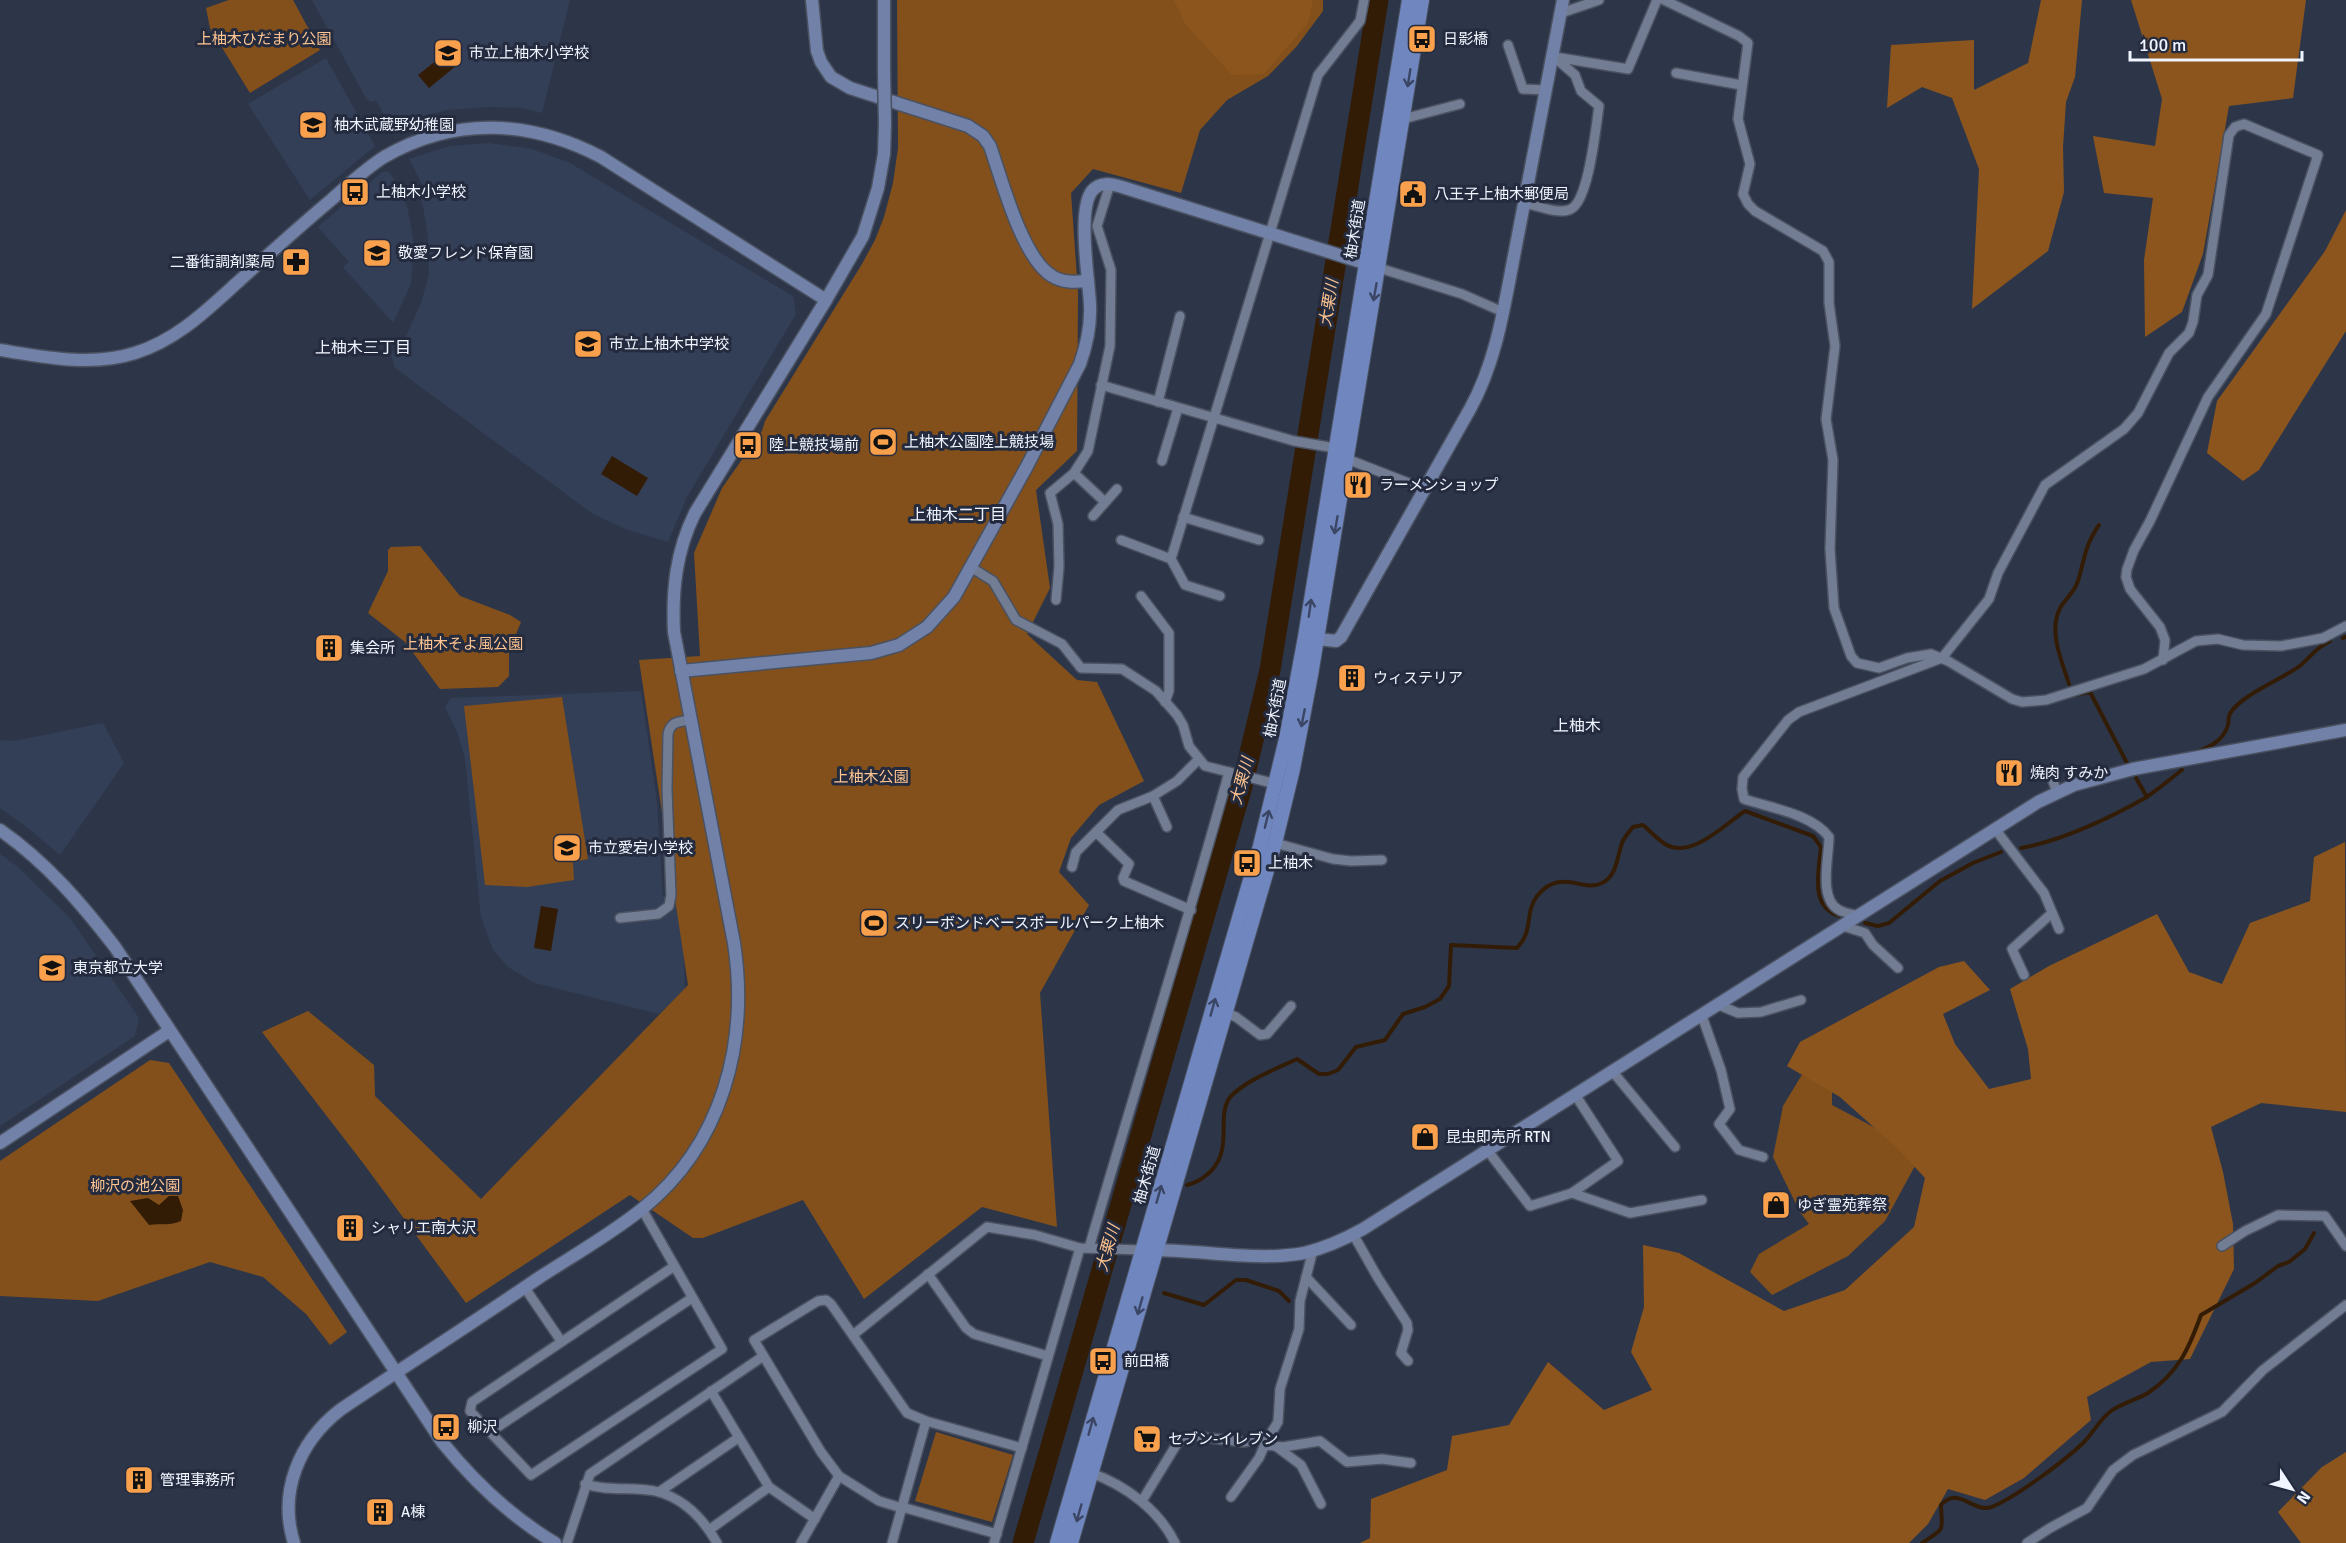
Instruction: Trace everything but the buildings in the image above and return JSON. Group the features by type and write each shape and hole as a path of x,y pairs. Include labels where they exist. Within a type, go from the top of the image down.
{"main road":[{"name":"柚木街道","path":"1057,1543 1257,857 1311,638 1347,459 1409,0"},
{"name":"柚木街道","path":"1071,1543 1275,843 1298,745 1335,448 1403,118 1422,0"}],"street":[{"path":"812,0 817,51 831,77 850,88 968,126 983,136 990,146 1031,255 1044,270 1059,279 1068,282 1088,281"},
{"path":"294,1543 290,1531 289,1497 296,1467 307,1444 333,1415 642,1209 686,1162 709,1124 730,1071 738,1028 739,990 735,952 674,632 673,594 680,552 691,522 710,486 852,257 871,216 882,167 885,124 884,0"},
{"path":"1171,559 1318,75 1360,21 1364,0"},
{"path":"1311,638 1336,641 1341,637 1479,392 1494,351 1503,312 1563,0"},
{"path":"1561,13 1599,0"},
{"path":"1552,56 1628,69 1657,0"},
{"path":"1664,0 1739,36 1748,43 1738,119 1750,164 1743,194 1755,211 1823,251 1829,262 1829,303 1835,346 1826,419 1833,460 1830,549 1834,608 1851,656 1857,663 1879,668 1907,658 1931,654 1942,658 1999,692 2022,702 2046,700 2144,669 2196,641 2218,639 2243,645 2281,646 2323,638 2346,626"},
{"path":"1508,45 1523,89 1546,90"},
{"path":"1525,203 1563,211 1571,210 1577,204 1588,176 1599,106 1581,91 1575,75 1552,56"},
{"path":"1676,72 1741,85"},
{"path":"1403,118 1460,104"},
{"path":"1858,916 1838,910 1830,900 1825,882 1829,837 1822,828 1808,819 1744,799 1743,777 1788,720 1799,712 1942,658 1989,599 1998,573 2045,485 2124,429 2138,413 2169,352 2189,333 2197,295 2208,275 2229,135 2235,127 2244,124 2318,155 2266,314 2208,397 2127,569 2126,577 2130,589 2160,627 2165,640 2163,660"},
{"path":"0,350 91,361 117,358 153,347 192,323 299,227 382,158 430,138 484,127 529,130 579,146 601,157 826,300"},
{"path":"681,671 858,656 887,649 911,637 935,620 954,597 972,568 1080,363 1088,336 1090,306 1084,226 1087,204 1094,189 1103,184 1110,184 1350,257 1462,294 1503,312"},
{"path":"1056,600 1059,567 1058,524 1050,493 1074,473 1088,451 1110,346 1111,270 1097,226 1110,184"},
{"path":"1158,402 1180,316"},
{"path":"1101,385 1294,441 1335,448"},
{"path":"1162,461 1178,408"},
{"path":"1347,459 1424,489"},
{"path":"1074,473 1105,502"},
{"path":"1093,516 1117,489"},
{"path":"1184,517 1259,540"},
{"path":"1120,540 1171,559 1185,585 1220,596"},
{"path":"972,568 993,581 1016,620 1062,645 1080,668 1122,669 1156,691 1183,725 1189,746 1198,760 1205,765 1276,784"},
{"path":"1141,596 1169,633 1169,691 1165,702"},
{"path":"620,918 658,914 669,906 671,895 667,789 668,734 669,727 673,723 690,720"},
{"path":"853,1335 987,1227 1035,1235 1088,1248 1269,1255 1312,1250 1353,1234 1576,1096 1995,829 2056,793 2100,777 2133,769 2346,730"},
{"path":"1072,867 1076,852 1110,817 1125,806 1153,796 1177,781 1198,760"},
{"path":"1022,1448 926,1421 907,1413 829,1302 822,1299 754,1340 762,1357 821,1452 839,1476 879,1501 996,1538 1022,1448 1048,1356 1088,1248 1231,773"},
{"path":"2052,778 2056,793"},
{"path":"1153,796 1167,827"},
{"path":"1995,829 2044,893 2059,928"},
{"path":"0,830 56,876 86,909 115,947 442,1442 477,1483 514,1517 555,1543"},
{"path":"1096,832 1129,864 1123,878 1124,881 1191,910"},
{"path":"1275,843 1333,859 1382,860"},
{"path":"2024,975 2012,949 2052,913"},
{"path":"1843,926 1865,933 1873,945 1898,968"},
{"path":"1719,1005 1738,1013 1761,1012 1801,1000"},
{"path":"1226,1012 1260,1035 1267,1034 1291,1006"},
{"path":"1702,1016 1721,1070 1730,1108 1719,1124 1739,1150 1763,1157"},
{"path":"0,1143 169,1031"},
{"path":"1613,1072 1675,1147"},
{"path":"1488,1151 1530,1206 1572,1193 1618,1161 1576,1096"},
{"path":"1572,1193 1630,1213 1702,1200"},
{"path":"642,1209 722,1349 531,1475 470,1411 472,1402 674,1267"},
{"path":"2222,1246 2245,1231 2278,1215 2325,1216 2346,1246"},
{"path":"1353,1234 1407,1323 1408,1330 1401,1353 1408,1361"},
{"path":"1231,1497 1258,1458 1278,1422 1280,1389 1299,1329 1300,1301 1312,1250"},
{"path":"928,1274 966,1328 974,1334 1048,1356"},
{"path":"1306,1277 1351,1325"},
{"path":"525,1288 561,1341"},
{"path":"490,1432 692,1298"},
{"path":"2027,1543 2087,1508 2113,1470 2133,1455 2222,1412 2263,1370 2346,1305"},
{"path":"567,1543 590,1474 762,1357"},
{"path":"711,1391 769,1487 815,1519"},
{"path":"891,1543 926,1421"},
{"path":"1142,1501 1178,1442 1193,1436 1243,1442 1267,1441 1277,1446 1301,1465 1321,1504"},
{"path":"659,1492 738,1438"},
{"path":"1277,1446 1302,1445 1320,1441 1347,1462 1382,1459 1411,1463"},
{"path":"1091,1473 1142,1501 1175,1543"},
{"path":"801,1543 839,1476"},
{"path":"585,1485 596,1488 659,1492 698,1514 717,1543"},
{"path":"710,1530 769,1487"}],"shaded area":[{"name":"市立上柚木小学校","path":"312,0 570,0 542,113 522,108 490,107 447,110 407,120 392,130 376,100 372,102 367,100"},
{"path":"1174,0 1313,0 1308,23 1264,74 1232,75 1185,24"},
{"path":"2041,0 2082,0 2075,77 2066,102 2063,147 2064,192 2048,251 1972,309 1979,169 1952,98 1922,87 1887,108 1891,45 1974,40 1974,90 2028,63"},
{"path":"2131,0 2306,0 2293,98 2229,106 2203,254 2182,312 2145,337 2144,260 2153,198 2104,193 2093,136 2155,146 2162,99"},
{"path":"452,48 462,61 429,88 418,75"},
{"name":"柚木武蔵野幼稚園","path":"326,58 375,146 310,200 248,104"},
{"name":"市立上柚木中学校","path":"489,143 532,149 570,163 793,296 796,314 687,497 668,542 628,530 593,514 395,368 391,355 407,334 421,303 429,274 428,237 423,206 418,192 424,188 409,159 450,146"},
{"name":"敬愛フレンド保育園","path":"388,171 407,206 414,243 411,284 393,323 343,267 349,262 318,227 382,172"},
{"path":"2346,210 2346,331 2259,470 2243,481 2207,453 2217,401 2325,251"},
{"path":"612,456 648,478 637,496 601,474"},
{"name":"市立愛宕小学校","path":"641,691 657,802 663,896 681,894 685,988 659,1014 535,983 508,967 493,950 481,917 465,759 458,734 445,707 451,698"},
{"path":"103,723 124,763 60,855 0,808 0,740 14,741"},
{"path":"2345,842 2346,1112 2261,1103 2211,1127 2233,1224 2234,1269 2190,1359 2151,1362 2087,1397 2091,1420 2024,1478 1985,1500 1948,1489 1928,1524 1909,1543 1360,1543 1370,1538 1371,1499 1447,1470 1452,1436 1509,1425 1548,1362 1604,1410 1652,1390 1631,1352 1644,1307 1643,1245 1679,1253 1784,1311 1845,1290 1914,1227 1925,1178 1897,1148 1840,1097 1787,1066 1800,1042 1939,967 1964,961 1990,990 1943,1014 1955,1044 1989,1089 2031,1079 2028,1049 2010,989 2049,966 2157,914 2189,972 2222,984 2250,923 2310,901 2314,857"},
{"name":"東京都立大学","path":"0,854 18,867 70,918 139,1018 135,1036 0,1126"},
{"path":"541,906 558,909 551,951 534,948"},
{"path":"169,1196 178,1196 183,1210 181,1221 149,1225 130,1201 148,1198 159,1205"},
{"path":"2346,1452 2346,1543 2301,1543 2278,1512 2322,1467"}],"green space":[{"name":"上柚木ひだまり公園","path":"229,0 293,0 320,50 250,93 210,28 206,8"},
{"name":"上柚木公園","path":"897,0 1323,0 1323,11 1297,46 1268,76 1227,100 1200,130 1181,193 1093,169 1071,193 1078,292 1077,451 1036,490 1050,588 1027,634 1077,680 1097,682 1144,781 1099,805 1071,838 1059,872 1089,905 1040,993 1057,1227 982,1207 864,1299 803,1200 703,1238 693,1238 630,1195 466,1303 363,1163 262,1032 308,1011 374,1065 375,1096 481,1199 688,985 639,660 700,656 694,553 722,488 762,431 765,421 862,264 884,217 893,183 898,148"},
{"name":"上柚木そよ風公園","path":"420,546 460,596 510,615 521,622 509,651 509,676 498,687 440,689 405,642 368,613 388,571 388,550 391,547"},
{"path":"562,697 588,859 573,862 574,880 527,887 485,885 464,706"},
{"name":"柳沢の池公園","path":"150,1060 169,1063 347,1332 330,1345 306,1314 263,1277 210,1262 98,1301 0,1296 0,1161"},
{"path":"1806,1068 1832,1084 1832,1105 1900,1141 1916,1164 1885,1221 1848,1256 1772,1295 1750,1272 1759,1254 1809,1224 1800,1212 1773,1157 1783,1106"},
{"path":"936,1432 1013,1455 992,1522 915,1501"}],"waterway":[{"name":"大栗川","path":"1023,1543 1242,786 1270,670 1378,0"},
{"path":"2069,684 2057,646 2055,627 2060,608 2076,585 2088,546 2099,525"},
{"path":"2197,752 2220,739 2226,731 2230,713 2244,699 2301,665 2330,641"},
{"path":"2075,695 2090,692 2128,765"},
{"path":"2021,848 2069,834 2116,813 2150,795 2182,770"},
{"path":"2136,778 2147,797"},
{"path":"1187,1185 1202,1178 1217,1163 1223,1142 1224,1111 1227,1102 1239,1089 1297,1059 1319,1074 1328,1074 1338,1070 1356,1047 1385,1040 1403,1014 1440,999 1449,986 1451,945 1517,948 1524,938 1532,906 1537,896 1554,883 1571,882 1595,885 1607,880 1614,871 1623,841 1633,827 1643,825 1665,844 1675,848 1686,847 1707,838 1745,811 1813,836 1821,847 1818,877 1820,897 1830,912 1840,916"},
{"path":"1865,923 1878,926 1889,923 1940,881 1973,863 2001,852"},
{"path":"1123,1200 1139,1197"},
{"path":"1922,1543 1941,1528 1941,1505 1948,1499 1960,1499 1987,1508 2004,1501 2066,1458 2084,1442 2111,1411 2159,1385 2182,1358 2201,1315 2255,1283 2278,1266 2289,1262 2305,1249 2314,1233"},
{"name":"大栗川","path":"1100,1276 1104,1277"},
{"path":"1164,1293 1204,1305 1236,1280 1246,1280 1279,1291 1289,1301"}],"place":[{"name":"日影橋","path":"1422,39"},
{"name":"市立上柚木小学校","path":"448,53"},
{"name":"柚木武蔵野幼稚園","path":"313,125"},
{"name":"上柚木小学校","path":"355,192"},
{"name":"八王子上柚木郵便局","path":"1413,194"},
{"name":"敬愛フレンド保育園","path":"377,253"},
{"name":"二番街調剤薬局","path":"296,262"},
{"name":"市立上柚木中学校","path":"588,344"},
{"name":"上柚木公園陸上競技場","path":"883,442"},
{"name":"陸上競技場前","path":"748,445"},
{"name":"ラーメンショップ","path":"1358,485"},
{"name":"集会所","path":"329,648"},
{"name":"ウィステリア","path":"1352,678"},
{"name":"焼肉 すみか","path":"2009,773"},
{"name":"市立愛宕小学校","path":"567,848"},
{"name":"上柚木","path":"1247,863"},
{"name":"スリーボンドベースボールパーク上柚木","path":"874,923"},
{"name":"東京都立大学","path":"52,968"},
{"name":"昆虫即売所 RTN","path":"1425,1137"},
{"name":"ゆぎ霊苑葬祭","path":"1776,1205"},
{"name":"シャリエ南大沢","path":"350,1228"},
{"name":"前田橋","path":"1103,1361"},
{"name":"柳沢","path":"446,1427"},
{"name":"セブン-イレブン","path":"1147,1439"},
{"name":"管理事務所","path":"139,1480"},
{"name":"A棟","path":"380,1512"}],"district":[{"name":"上柚木三丁目","path":"363,348"},
{"name":"上柚木二丁目","path":"958,515"},
{"name":"上柚木","path":"1577,726"}]}
